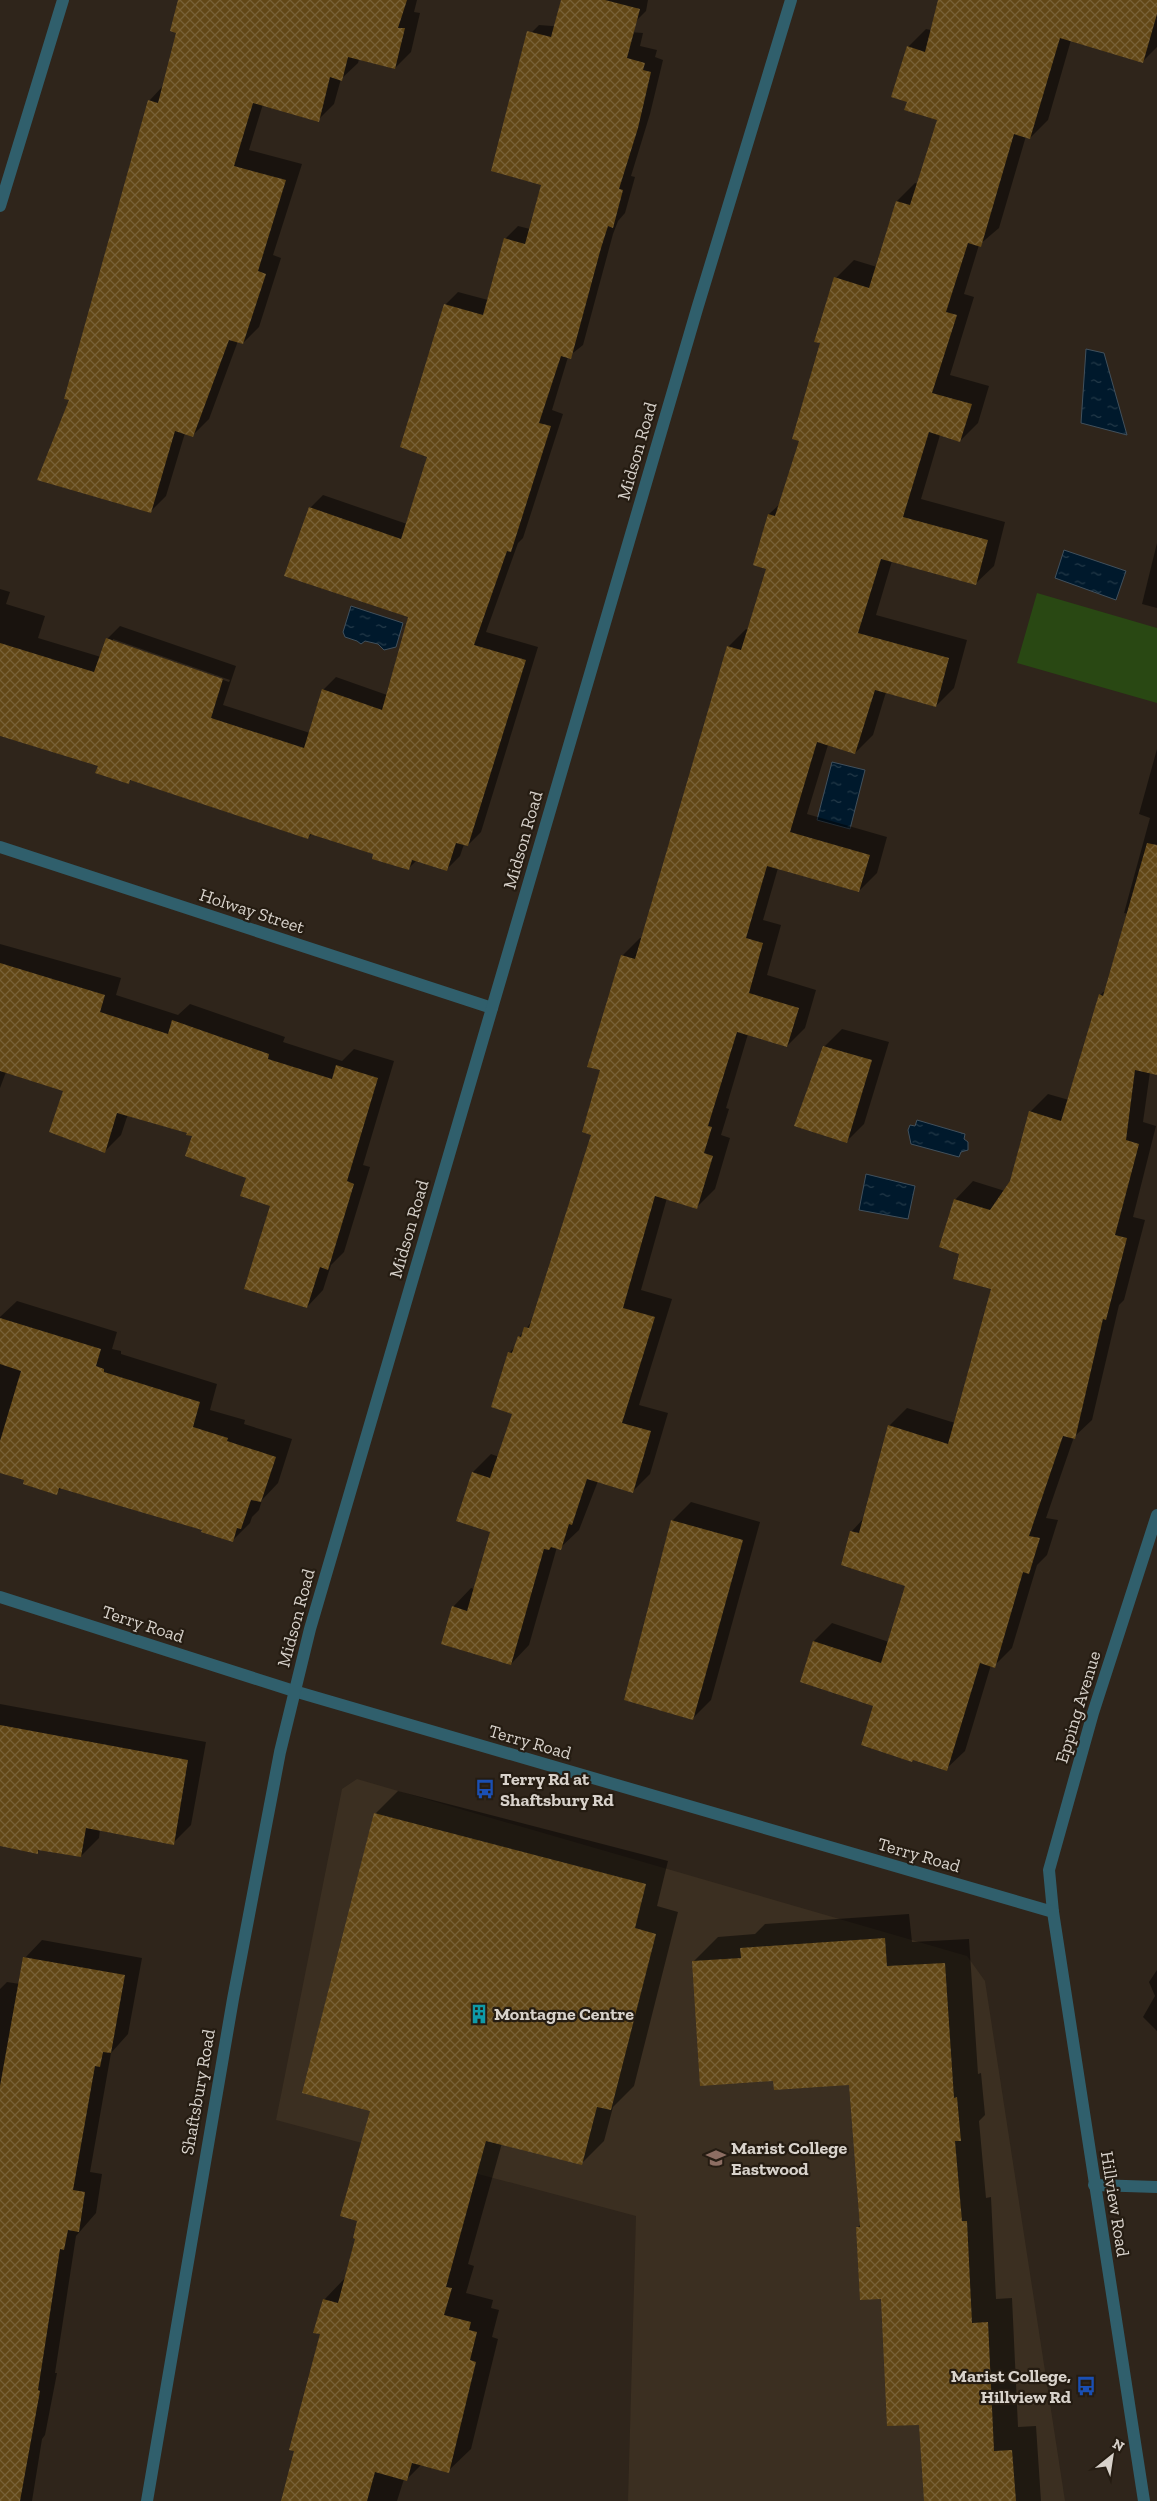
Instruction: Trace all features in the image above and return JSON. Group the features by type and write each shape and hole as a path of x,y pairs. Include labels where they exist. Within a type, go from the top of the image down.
{"street":[{"path":"0,206 63,0"},
{"name":"Midson Road","path":"294,1692 322,1590 697,309 791,0"},
{"name":"Holway Street","path":"0,847 492,1008"},
{"name":"Epping Avenue","path":"1053,1912 1049,1870 1094,1713 1157,1516"},
{"name":"Terry Road","path":"0,1597 294,1692 1053,1912"},
{"name":"Shaftsbury Road","path":"147,2501 233,1998 277,1766 294,1692"},
{"name":"Hillview Road","path":"1053,1912 1144,2501"},
{"path":"1094,2185 1157,2187"}],"shaded area":[{"name":"Marist College Eastwood","path":"357,1779 967,1956 985,1981 1065,2501 628,2501 636,2216 276,2120 342,1789"}],"green space":[{"path":"1037,593 1157,628 1157,703 1017,663"}],"water":[{"path":"1086,349 1104,353 1127,435 1081,423"},
{"path":"1064,550 1126,571 1116,600 1055,578"},
{"path":"351,606 403,623 396,647 384,650 378,644 365,641 361,644 345,637 343,632"},
{"path":"832,762 865,770 850,829 817,820"},
{"path":"917,1120 965,1134 964,1139 968,1142 968,1150 961,1152 959,1157 911,1144 908,1130 910,1125 915,1126"},
{"path":"866,1174 915,1186 908,1219 859,1210"}],"building":[{"path":"178,0 407,0 398,28 405,28 395,69 348,57 342,81 330,77 319,122 253,103 234,166 286,180 258,271 266,274 243,344 229,340 193,437 175,431 151,513 37,480 69,400 64,399 148,100 158,103 176,33 170,31"},
{"path":"561,0 605,0 640,9 627,58 645,63 643,70 651,72 638,128 619,189 623,190 613,228 608,226 571,359 561,356 539,423 551,426 511,552 507,551 474,645 526,660 468,846 456,843 447,871 412,860 409,870 372,859 373,854 310,834 308,839 130,780 129,784 95,773 98,766 0,736 0,643 94,672 106,638 223,679 211,718 304,748 322,689 382,710 408,617 284,576 309,507 401,539 427,457 400,447 444,304 483,315 504,238 525,244 541,185 491,171 527,31 551,37"},
{"path":"938,0 1157,0 1157,14 1143,63 1060,38 1030,139 1014,134 981,247 968,243 946,312 957,315 932,393 972,404 960,442 929,432 903,517 988,540 976,585 881,559 858,633 949,658 936,707 875,690 855,754 817,742 790,832 870,855 859,892 767,866 746,938 763,943 749,993 799,1008 787,1047 737,1032 708,1126 712,1127 704,1153 713,1156 697,1209 655,1196 623,1308 655,1317 622,1423 651,1431 633,1493 587,1479 572,1525 569,1524 561,1550 551,1547 549,1550 544,1549 511,1665 441,1644 452,1606 467,1611 490,1532 456,1521 472,1472 490,1478 512,1414 491,1407 508,1352 512,1353 518,1336 521,1337 524,1327 529,1328 591,1135 582,1132 600,1070 587,1067 621,955 635,959 727,646 741,650 766,569 753,565 768,514 775,516 799,441 792,439 820,343 814,342 834,277 869,288 896,201 910,205 937,120 904,110 907,102 891,97 907,46 925,52"},
{"path":"1147,843 1157,845 1157,1075 1135,1070 1126,1140 1139,1144 1115,1235 1127,1238 1106,1320 1103,1319 1075,1439 1063,1436 1029,1536 1040,1538 1029,1574 1023,1572 995,1668 980,1663 947,1771 913,1760 912,1762 861,1745 873,1706 800,1682 813,1641 881,1663 905,1586 841,1565 850,1531 859,1533 888,1425 948,1444 991,1289 953,1279 959,1254 939,1247 954,1199 990,1210 1010,1181 1029,1111 1061,1121 1099,994 1103,996"},
{"path":"0,963 105,995 100,1012 168,1034 172,1020 269,1054 268,1059 332,1079 336,1065 378,1078 347,1181 354,1184 328,1270 320,1267 307,1308 244,1289 270,1206 240,1196 246,1178 185,1156 192,1136 117,1113 105,1153 49,1132 63,1091 0,1071"},
{"path":"823,1046 872,1060 847,1143 794,1126"},
{"path":"0,1318 101,1349 96,1366 104,1369 104,1372 200,1402 193,1427 228,1438 227,1441 276,1457 261,1502 251,1500 241,1529 237,1528 233,1542 201,1532 202,1530 59,1488 57,1495 23,1484 24,1480 0,1473 0,1441 21,1371 0,1364"},
{"path":"671,1520 743,1540 693,1720 624,1700"},
{"path":"0,1725 188,1760 174,1845 86,1828 81,1857 38,1850 38,1854 0,1846"},
{"name":"Montagne Centre","path":"374,1813 646,1884 635,1928 656,1934 611,2110 597,2107 582,2165 486,2141 446,2287 452,2288 444,2315 471,2322 469,2330 477,2332 470,2360 476,2362 449,2473 412,2463 407,2481 375,2472 367,2501 281,2501 294,2451 289,2450 320,2334 313,2333 323,2299 338,2303 355,2239 353,2238 357,2221 340,2216 370,2111 302,2093"},
{"path":"885,1938 887,1966 945,1963 954,2098 957,2097 961,2141 955,2141 962,2221 967,2221 972,2323 988,2322 994,2451 1012,2450 1016,2501 924,2501 919,2425 887,2426 881,2299 860,2300 856,2227 860,2227 849,2085 774,2090 773,2081 700,2086 692,1961 741,1958 740,1948"},
{"path":"23,1957 125,1975 111,2053 103,2052 100,2067 95,2066 73,2190 85,2192 79,2232 68,2230 64,2250 60,2249 38,2390 40,2391 20,2501 0,2501 0,2086"}],"place":[{"name":"Terry Rd at Shaftsbury Rd","path":"485,1789"},
{"name":"Montagne Centre","path":"479,2014"},
{"name":"Marist College Eastwood","path":"716,2158"},
{"name":"Marist College, Hillview Rd","path":"1086,2386"}]}
